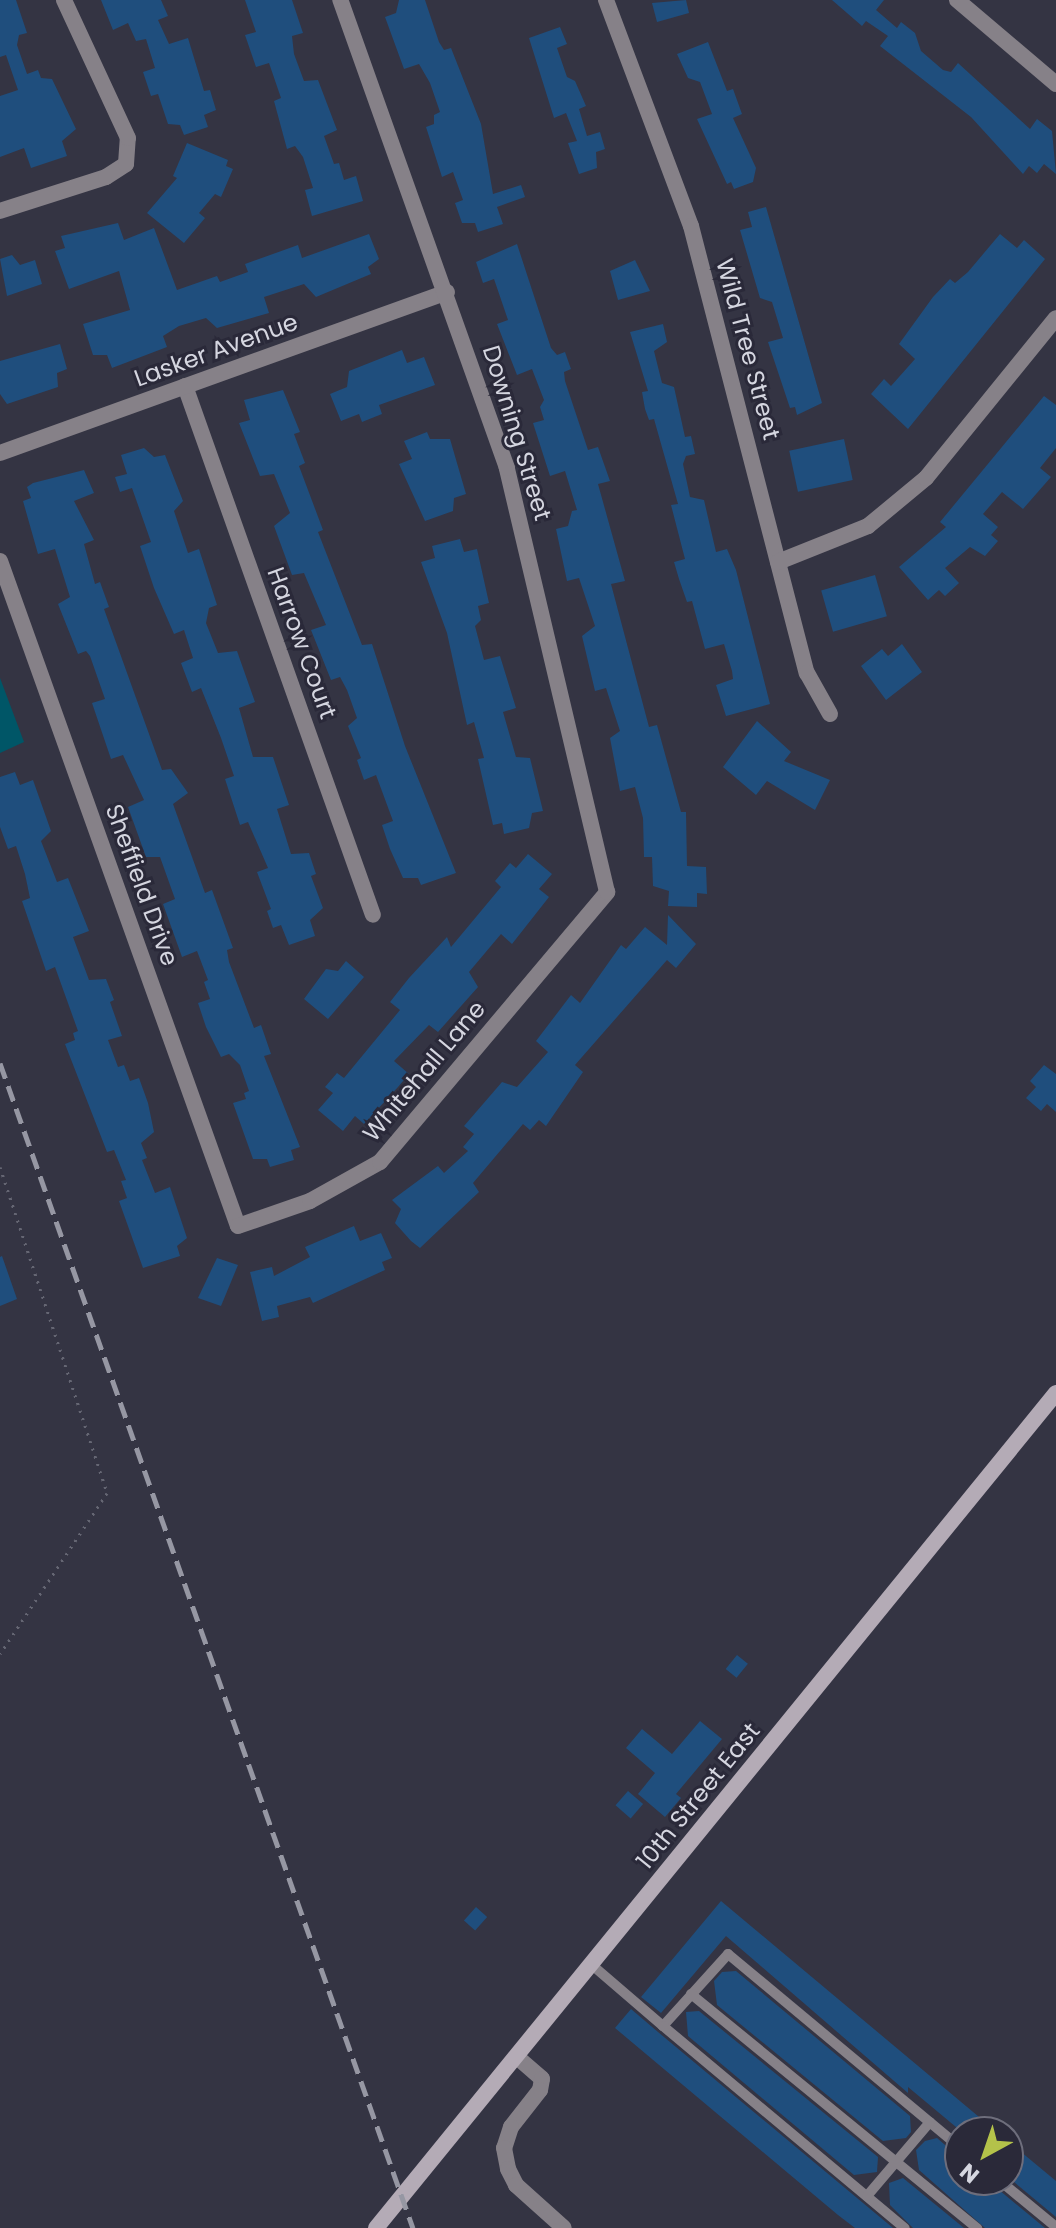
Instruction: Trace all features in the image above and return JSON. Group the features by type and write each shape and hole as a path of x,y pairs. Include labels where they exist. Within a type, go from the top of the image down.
{"main road":[{"name":"10th Street East","path":"376,2228 1056,1393"}],"street":[{"path":"0,211 106,177 126,164 128,138 64,0"},
{"name":"Downing Street","path":"340,0 447,292 507,468 607,892"},
{"name":"Wild Tree Street","path":"606,0 691,226 807,673 830,714"},
{"path":"957,0 1056,84"},
{"name":"Lasker Avenue","path":"0,453 447,292"},
{"path":"778,562 868,526 926,478 1056,318"},
{"name":"Harrow Court","path":"185,386 373,915"},
{"name":"Sheffield Drive","path":"0,561 238,1226"},
{"name":"Whitehall Lane","path":"238,1226 310,1201 380,1162 607,892"},
{"path":"517,2057 542,2079 540,2090 511,2127 504,2148 508,2169 516,2185 564,2228"}],"lane":[{"path":"663,2026 728,1954 944,2134"},
{"path":"592,1965 905,2228"},
{"path":"691,1994 977,2228"},
{"path":"867,2196 930,2122"},
{"path":"1018,2196 1056,2227"}],"path":[{"path":"0,1167 107,1493 0,1654"}],"water":[{"path":"0,678 24,742 0,753"}],"building":[{"path":"0,0 16,0 27,33 19,35 17,45 27,74 38,70 41,78 52,79 76,129 62,141 67,156 31,168 24,148 0,157 0,96 18,90 6,55 0,57"},
{"path":"101,0 161,0 168,16 158,20 169,44 188,38 204,91 210,90 216,110 204,115 208,127 184,135 180,125 168,124 158,94 151,96 143,72 155,68 146,39 136,41 128,23 113,30"},
{"path":"245,0 292,0 303,33 292,36 294,54 304,81 318,80 337,130 324,136 334,164 339,163 344,180 356,176 363,201 312,216 305,190 313,188 303,157 295,146 287,149 274,101 281,98 269,63 256,67 245,35 256,32"},
{"path":"399,0 425,0 439,42 444,50 451,48 481,124 493,194 521,185 525,197 497,207 503,224 478,232 475,223 462,223 455,203 463,200 453,172 442,177 426,127 434,124 434,115 440,112 430,83 419,64 404,69 385,17 396,13"},
{"path":"686,0 689,13 657,22 652,3"},
{"path":"832,0 884,0 876,10 897,28 901,22 915,33 921,51 943,70 951,72 958,63 1030,129 1037,119 1052,131 1056,174 1044,164 1037,173 1029,166 1023,174 971,117 880,46 888,36 866,21 862,26"},
{"path":"560,27 567,44 557,48 567,77 575,81 586,106 579,109 587,136 600,132 605,149 596,152 597,168 579,174 568,143 577,141 566,113 554,118 529,38"},
{"path":"708,42 727,91 733,89 742,114 733,118 756,168 753,182 734,189 731,182 727,184 697,119 712,114 700,82 688,78 677,54"},
{"path":"187,143 228,160 226,166 233,169 221,197 215,194 199,213 205,218 184,243 147,213 177,178 173,176"},
{"path":"766,207 822,403 797,415 795,407 790,408 768,342 783,338 772,302 760,298 740,230 752,227 748,212"},
{"path":"118,223 124,240 154,228 177,290 217,276 220,282 248,272 245,264 298,245 302,258 369,234 379,259 368,267 371,274 316,297 304,284 264,297 269,313 217,328 206,318 179,326 163,336 167,347 112,368 107,355 93,355 83,324 130,310 119,271 69,289 55,251 65,248 61,236"},
{"path":"1000,234 1017,248 1024,240 1045,259 908,429 871,394 884,379 891,386 915,359 899,344 933,297 950,279 955,283 968,272"},
{"path":"517,244 551,348 557,355 565,352 571,369 564,372 565,381 588,450 598,447 610,481 598,484 625,581 611,584 649,727 657,725 681,812 686,812 687,866 706,867 707,894 697,893 697,907 668,906 669,891 653,886 652,857 644,857 643,818 635,787 620,791 610,738 620,731 606,688 595,691 582,636 595,626 579,578 567,581 556,529 568,526 572,511 577,510 565,471 550,476 533,423 544,420 540,407 544,400 532,369 517,375 497,324 508,320 494,279 483,283 476,262"},
{"path":"12,255 20,265 35,260 42,284 7,296 0,259"},
{"path":"635,260 650,291 618,300 610,271"},
{"path":"663,324 667,342 654,351 662,383 674,387 685,437 691,436 695,454 686,456 683,464 690,497 704,500 716,552 727,549 736,570 770,704 726,716 716,685 733,679 732,671 724,644 705,649 692,601 687,602 679,579 674,562 685,559 671,505 678,504 654,419 649,420 645,409 642,392 648,391 630,332"},
{"path":"60,344 67,369 57,373 58,387 7,404 0,394 0,361"},
{"path":"402,350 407,363 424,357 435,385 379,405 382,414 362,422 359,414 341,421 330,394 347,387 349,371"},
{"path":"283,390 300,432 294,434 305,463 299,466 323,530 318,532 362,645 372,644 405,746 456,873 421,885 418,878 403,878 390,849 382,825 393,821 376,775 364,780 357,760 361,758 348,726 357,718 347,690 340,677 331,680 311,630 326,625 304,573 292,575 274,526 290,513 274,474 260,476 239,423 250,420 244,400"},
{"path":"1044,396 1056,405 1056,448 1040,468 1051,477 1023,509 1002,492 983,514 998,527 991,535 998,541 985,556 970,547 945,568 959,583 945,596 939,590 928,600 899,567 946,527 940,522"},
{"path":"427,432 430,439 450,439 466,494 454,498 453,511 425,521 399,464 412,459 404,441"},
{"path":"844,439 853,480 798,492 789,451"},
{"path":"144,448 154,457 165,455 183,501 174,511 188,553 199,549 217,605 209,608 206,623 218,653 237,651 255,702 239,708 253,757 273,757 289,805 277,809 291,854 309,853 316,874 311,876 323,908 310,920 315,936 289,945 281,925 273,928 267,911 271,909 257,872 268,868 248,822 240,825 225,779 234,776 221,738 201,688 192,692 181,663 193,658 184,630 174,634 154,588 140,546 151,542 132,488 120,492 115,477 127,474 121,455"},
{"path":"84,470 94,493 74,501 94,540 84,544 95,584 100,582 109,607 104,609 162,770 171,769 188,793 173,804 205,893 212,890 233,948 227,950 229,962 254,1028 261,1025 271,1054 264,1056 300,1147 291,1150 294,1160 270,1167 267,1159 253,1159 233,1103 246,1099 244,1093 249,1091 240,1065 229,1054 221,1057 206,1027 198,1003 210,999 204,982 208,980 197,951 182,957 163,904 175,899 160,857 146,857 128,807 144,800 123,755 111,759 92,703 105,699 90,656 86,651 78,654 58,604 70,597 55,549 38,554 23,501 31,498 27,487 33,483"},
{"path":"460,539 464,552 477,549 489,603 478,606 481,620 475,626 484,660 500,656 516,708 503,712 516,757 530,758 543,811 532,813 529,828 504,834 502,823 493,825 478,759 484,758 474,722 467,725 447,633 421,562 435,558 432,546"},
{"path":"875,575 887,616 833,632 821,590"},
{"path":"902,644 922,672 886,700 861,666 882,649 888,656"},
{"path":"757,721 791,752 784,761 830,780 815,810 767,781 756,795 723,767"},
{"path":"15,772 20,785 33,780 51,831 41,841 57,882 68,878 89,931 73,937 89,980 106,979 114,1000 110,1002 122,1036 108,1040 118,1067 124,1065 130,1081 139,1078 148,1103 154,1132 141,1143 147,1158 142,1160 155,1193 170,1187 187,1238 177,1246 180,1256 143,1268 119,1201 127,1198 121,1181 126,1180 114,1150 107,1152 65,1044 75,1040 73,1033 78,1031 55,967 46,971 22,901 30,898 25,874 16,846 8,849 0,827 0,777"},
{"path":"528,854 552,874 539,889 549,897 512,944 501,934 469,972 478,987 438,1032 429,1025 394,1061 409,1074 398,1087 364,1124 355,1116 343,1131 318,1110 333,1093 325,1087 337,1073 344,1078 400,1010 390,1002 409,978 447,937 451,947 501,887 495,881 510,863 516,868"},
{"path":"668,915 696,944 676,968 667,960 575,1065 583,1072 546,1126 539,1120 530,1130 523,1124 473,1183 479,1192 420,1248 395,1223 401,1209 392,1200 438,1166 444,1173 468,1151 463,1147 474,1134 464,1126 502,1082 517,1087 548,1052 536,1041 571,995 580,1003 621,945 626,949 645,927 667,945"},
{"path":"346,961 364,977 328,1019 304,999 326,969 338,971"},
{"path":"1044,1065 1056,1074 1056,1112 1047,1104 1041,1111 1026,1098 1036,1087 1030,1081"},
{"path":"354,1226 360,1241 381,1233 392,1258 382,1262 385,1270 313,1303 310,1297 277,1306 279,1317 262,1321 250,1272 272,1267 274,1276 310,1257 305,1247"},
{"path":"0,1257 17,1299 0,1306"},
{"path":"217,1258 238,1265 221,1306 198,1298"},
{"path":"737,1655 748,1664 737,1678 726,1669"},
{"path":"700,1721 722,1739 676,1794 681,1798 665,1817 638,1794 655,1773 626,1748 642,1729 672,1754"},
{"path":"628,1791 643,1804 631,1818 616,1805"},
{"path":"721,1901 978,2116 944,2117 908,2087 908,2093 726,1936 661,2013 641,1997"},
{"path":"476,1907 487,1917 475,1930 464,1920"},
{"path":"736,1971 910,2116 911,2132 906,2138 883,2141 717,2005 714,1981 722,1972"},
{"path":"631,2009 893,2228 855,2228 838,2215 615,2028"},
{"path":"699,2011 878,2157 877,2172 854,2175 688,2036 686,2012"},
{"path":"937,2138 944,2144 944,2192 919,2170 916,2150 925,2141"},
{"path":"1024,2154 1056,2181 1056,2217 1024,2190"},
{"path":"903,2178 964,2228 913,2228 890,2205 889,2183"},
{"path":"949,2196 1006,2196 1045,2228 985,2228"}],"railway":[{"path":"0,1063 413,2228"}]}
